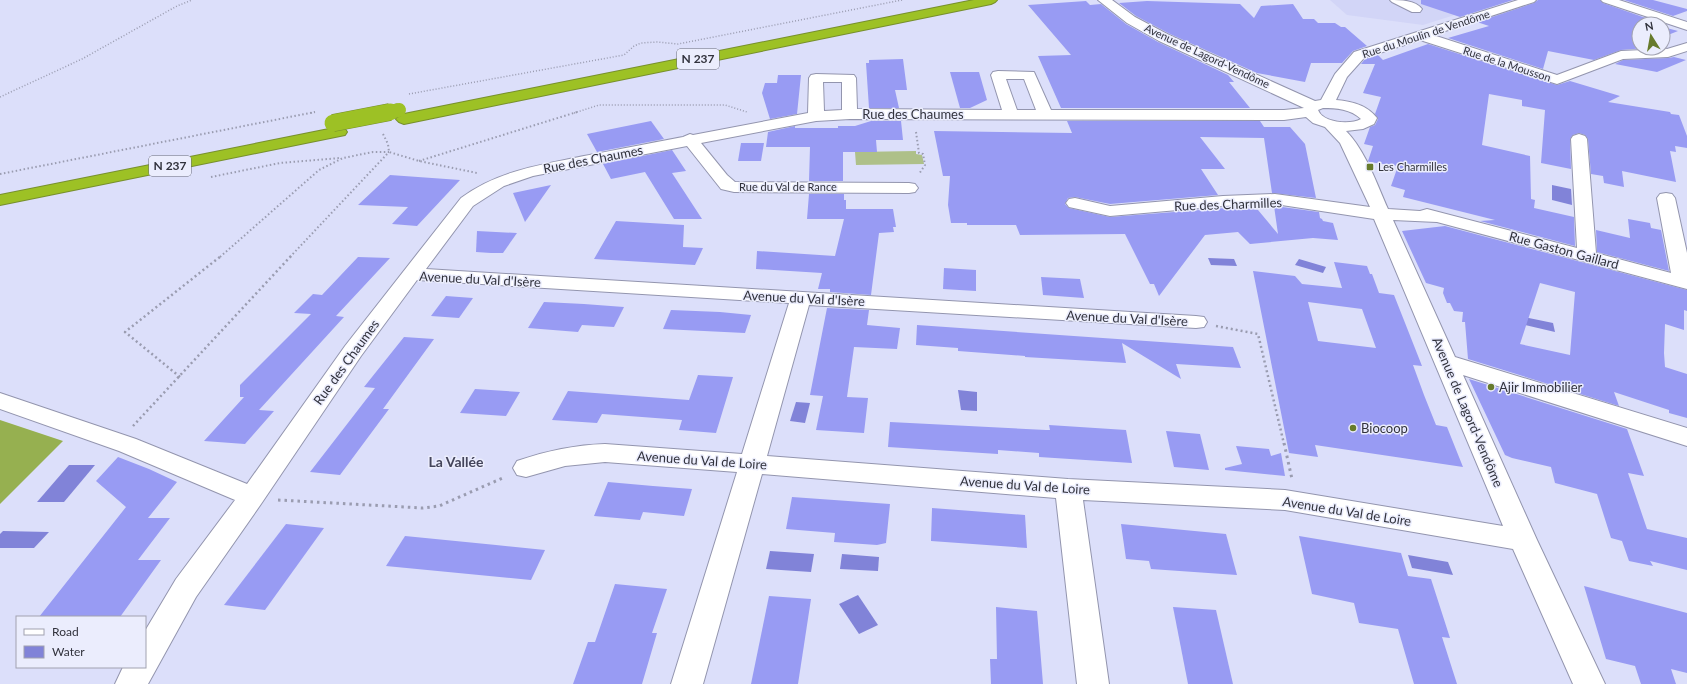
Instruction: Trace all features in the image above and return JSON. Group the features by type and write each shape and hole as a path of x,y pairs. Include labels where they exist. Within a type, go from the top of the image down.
{"highway":[{"name":"N 237","path":"402,114 952,0"},
{"name":"N 237","path":"0,188 336,127 991,0"},
{"name":"N 237","path":"0,200 336,127"}],"street":[{"name":"Avenue de Lagord-Vendôme","path":"1104,0 1131,20 1164,38 1320,113 1351,134 1371,191 1523,540 1588,684"},
{"path":"1396,0 1416,9"},
{"name":"Rue du Moulin de Vendôme","path":"1320,113 1348,65 1359,55 1530,0"},
{"path":"1607,0 1687,26"},
{"name":"Rue de la Mousson","path":"1419,35 1557,80 1621,55 1668,53 1687,47"},
{"path":"1011,114 998,74 1029,75 1046,115"},
{"path":"816,116 816,78 849,78 850,114"},
{"path":"1334,87 1348,106 1361,111 1369,118 1369,121 1366,124 1351,134"},
{"name":"Rue des Chaumes","path":"146,657 186,588 252,498 353,351 466,202 491,185 517,175 533,171 690,139 816,116 850,114 1284,115 1320,113 1348,106"},
{"name":"Rue du Val de Rance","path":"690,139 720,179 727,185 734,187 909,188"},
{"path":"1579,139 1587,256"},
{"name":"Rue Gaston Gaillard","path":"1371,191 1413,210 1685,282"},
{"path":"1666,198 1685,282"},
{"name":"Rue des Charmilles","path":"1075,203 1110,211 1224,201 1275,199 1381,214"},
{"name":"Rue Gaston Gaillard","path":"1381,214 1441,217"},
{"name":"Avenue du Val d'Isère","path":"411,274 1196,322"},
{"path":"687,684 801,298"},
{"path":"1446,362 1687,437"},
{"path":"0,401 118,441 216,480 252,498"},
{"name":"Avenue du Val de Loire","path":"526,468 549,459 568,455 605,453 1068,489 1285,500 1523,540"},
{"path":"1068,489 1093,684"},
{"path":"131,684 139,668"}],"path":[{"path":"0,97 82,59 177,6 192,0"},
{"path":"419,161 599,105 725,106 758,115 775,123"},
{"path":"0,174 316,112"},
{"path":"909,188 925,165 923,154 918,153 913,114"},
{"path":"118,441 180,377 389,152 373,152 343,158 280,163 210,177"},
{"path":"180,377 125,332 217,260 319,170 343,158"},
{"path":"1196,322 1258,334 1294,489 1299,503"},
{"path":"252,498 402,508 423,508 439,506 526,468"}],"shaded area":[{"path":"1330,0 1502,0 1423,25 1347,15"}],"green space":[{"path":"916,151 916,154 922,155 924,164 856,165 855,152"},
{"path":"0,420 63,441 0,504"}],"water":[{"path":"1552,185 1571,189 1572,205 1552,200"},
{"path":"1208,258 1234,259 1237,266 1211,265"},
{"path":"1299,259 1326,267 1323,273 1295,265"},
{"path":"1514,315 1553,323 1555,332 1516,323"},
{"path":"958,390 977,392 977,411 961,410"},
{"path":"796,402 810,403 805,423 790,421"},
{"path":"69,465 95,465 64,502 37,502"},
{"path":"3,531 49,532 34,548 0,548 0,534"},
{"path":"770,551 814,554 811,572 766,569"},
{"path":"842,554 879,557 878,571 840,569"},
{"path":"1408,555 1448,562 1453,575 1412,568"},
{"path":"858,595 878,625 859,634 839,604"}],"building":[{"path":"1421,0 1513,0 1460,17 1421,4"},
{"path":"1538,0 1600,0 1603,3 1640,16 1631,16 1631,49 1621,50 1594,60 1548,51 1543,69 1448,38 1489,26 1477,22 1534,3"},
{"path":"1624,0 1653,0 1687,9 1687,11 1673,16"},
{"path":"1086,1 1090,5 1101,4 1126,24 1158,42 1228,75 1234,82 1229,82 1250,108 1061,108 1038,56 1071,55 1028,5"},
{"path":"1147,1 1240,4 1254,18 1261,6 1293,4 1303,19 1314,19 1318,23 1335,23 1341,27 1345,27 1367,46 1353,51 1342,63 1311,63 1305,82 1257,73 1170,34 1136,16 1119,3"},
{"path":"1671,29 1678,31 1671,34"},
{"path":"1428,44 1557,85 1570,81 1620,96 1608,102 1670,112 1671,114 1679,115 1687,136 1687,148 1675,146 1676,152 1670,151 1676,182 1622,171 1624,187 1604,183 1603,176 1591,174 1588,139 1585,135 1579,133 1573,135 1570,139 1571,169 1541,163 1545,110 1522,106 1522,100 1489,94 1482,145 1530,156 1531,199 1535,200 1534,208 1574,217 1575,246 1480,221 1495,220 1403,197 1405,190 1391,186 1398,166 1368,161 1373,146 1364,144 1370,127 1375,125 1378,119 1375,114 1381,97 1363,93 1375,64 1361,64 1365,59 1378,55 1383,60"},
{"path":"1674,57 1686,60 1657,72 1615,64 1623,60"},
{"path":"903,59 907,90 895,90 899,108 869,108 866,63 869,63 869,60"},
{"path":"950,72 979,72 987,100 970,108 960,108"},
{"path":"778,75 801,75 797,114 770,119 762,93 765,83 777,83"},
{"path":"651,121 664,139 597,152 587,134"},
{"path":"871,121 901,121 903,140 876,140 877,152 843,152 843,181 809,181 810,147 766,147 768,132 795,126 795,128 838,128 838,126 855,126"},
{"path":"1067,121 1260,121 1264,127 1290,127 1305,144 1316,198 1272,193 1264,138 1200,137 1225,169 1201,169 1218,195 1110,204 1075,197 1068,198 1065,204 1069,208 1110,217 1239,207 1258,210 1278,234 1275,206 1319,212 1320,218 1323,221 1333,223 1338,240 1313,238 1250,244 1238,232 1205,235 1159,296 1154,284 1150,284 1125,234 1020,235 1016,225 967,225 967,223 951,223 948,205 950,176 943,176 934,131 1072,133"},
{"path":"741,143 764,143 761,161 738,161"},
{"path":"672,150 686,171 672,173 702,219 674,219 645,172 611,179 603,164"},
{"path":"390,175 460,180 417,226 392,224 408,207 358,205"},
{"path":"551,185 525,222 513,193"},
{"path":"809,194 844,194 846,209 893,209 896,227 893,227 894,232 879,233 871,295 830,292 830,289 818,289 822,273 756,269 757,251 835,256 844,219 807,219"},
{"path":"1628,219 1650,223 1651,228 1661,230 1669,271 1597,252 1596,230 1630,238"},
{"path":"616,221 684,225 683,247 703,248 695,265 594,259"},
{"path":"1445,226 1687,290 1687,311 1684,310 1684,330 1665,324 1664,353 1665,367 1687,374 1687,418 1669,413 1669,410 1614,392 1619,406 1468,359 1465,322 1462,322 1463,312 1454,311 1450,303 1447,303 1443,293 1444,288 1426,283 1402,231","holes":["1540,283 1575,292 1570,355 1520,344"]},
{"path":"477,231 517,233 503,253 491,253 476,252"},
{"path":"358,257 390,258 336,316 344,317 259,410 274,411 245,444 204,441 244,397 240,397 240,385 311,314 294,313 313,294 322,295"},
{"path":"1334,262 1367,266 1370,274 1372,274 1379,293 1394,295 1422,366 1413,365 1436,425 1447,427 1463,467 1315,445 1318,457 1289,453 1253,271 1295,276 1302,284 1342,288","holes":["1308,302 1362,309 1376,348 1318,341"]},
{"path":"944,268 976,270 976,291 943,289"},
{"path":"1041,277 1080,279 1084,298 1043,295"},
{"path":"446,296 473,298 459,318 431,316"},
{"path":"544,302 624,307 614,327 582,325 578,332 528,328"},
{"path":"827,308 869,310 867,325 900,328 897,349 854,347 847,397 868,398 864,433 816,430 823,396 810,395"},
{"path":"671,310 751,315 745,333 663,329"},
{"path":"917,325 1233,347 1241,368 1176,364 1181,379 1122,343 1126,363 1025,357 958,351 958,348 916,345"},
{"path":"404,337 434,339 383,409 389,409 340,475 310,472 375,388 364,387"},
{"path":"698,375 733,377 716,433 679,430 682,420 602,414 597,423 552,420 568,391 689,400"},
{"path":"1469,379 1627,429 1644,476 1628,473 1647,529 1687,538 1687,570 1650,561 1653,566 1629,561 1622,541 1611,538 1597,494 1555,483 1551,467 1505,455"},
{"path":"475,389 520,392 506,416 460,413"},
{"path":"890,422 1046,430 1050,430 1049,425 1126,430 1132,463 1039,457 1039,453 998,450 998,454 888,447"},
{"path":"1166,431 1200,434 1209,470 1174,467"},
{"path":"1236,446 1269,449 1271,456 1281,453 1285,476 1225,470 1225,468 1242,464"},
{"path":"118,457 177,482 148,518 170,518 138,560 161,560 121,616 40,616 126,507 96,481"},
{"path":"608,482 692,489 684,516 643,512 640,520 594,516"},
{"path":"792,497 890,504 886,543 877,545 834,542 835,533 786,529"},
{"path":"932,508 1025,515 1027,548 931,541"},
{"path":"286,524 324,528 265,610 224,605"},
{"path":"1121,524 1226,534 1237,575 1151,569 1149,561 1126,559"},
{"path":"405,536 545,550 531,580 386,566"},
{"path":"1299,536 1401,553 1408,576 1431,579 1450,638 1442,637 1457,684 1414,684 1398,629 1359,623 1354,603 1312,594"},
{"path":"615,584 667,589 652,633 657,633 642,684 573,684 588,642 595,642"},
{"path":"1584,586 1687,613 1687,673 1671,669 1676,684 1641,684 1635,666 1606,659"},
{"path":"769,596 811,599 798,684 751,684"},
{"path":"996,607 1037,611 1043,684 991,684 990,659 997,659"},
{"path":"1173,607 1216,610 1233,684 1188,684"}],"place":[{"name":"Les Charmilles","path":"1370,167"},
{"name":"Ajir Immobilier","path":"1491,387"},
{"name":"Biocoop","path":"1353,428"}],"district":[{"name":"La Vallée","path":"456,462"}]}
